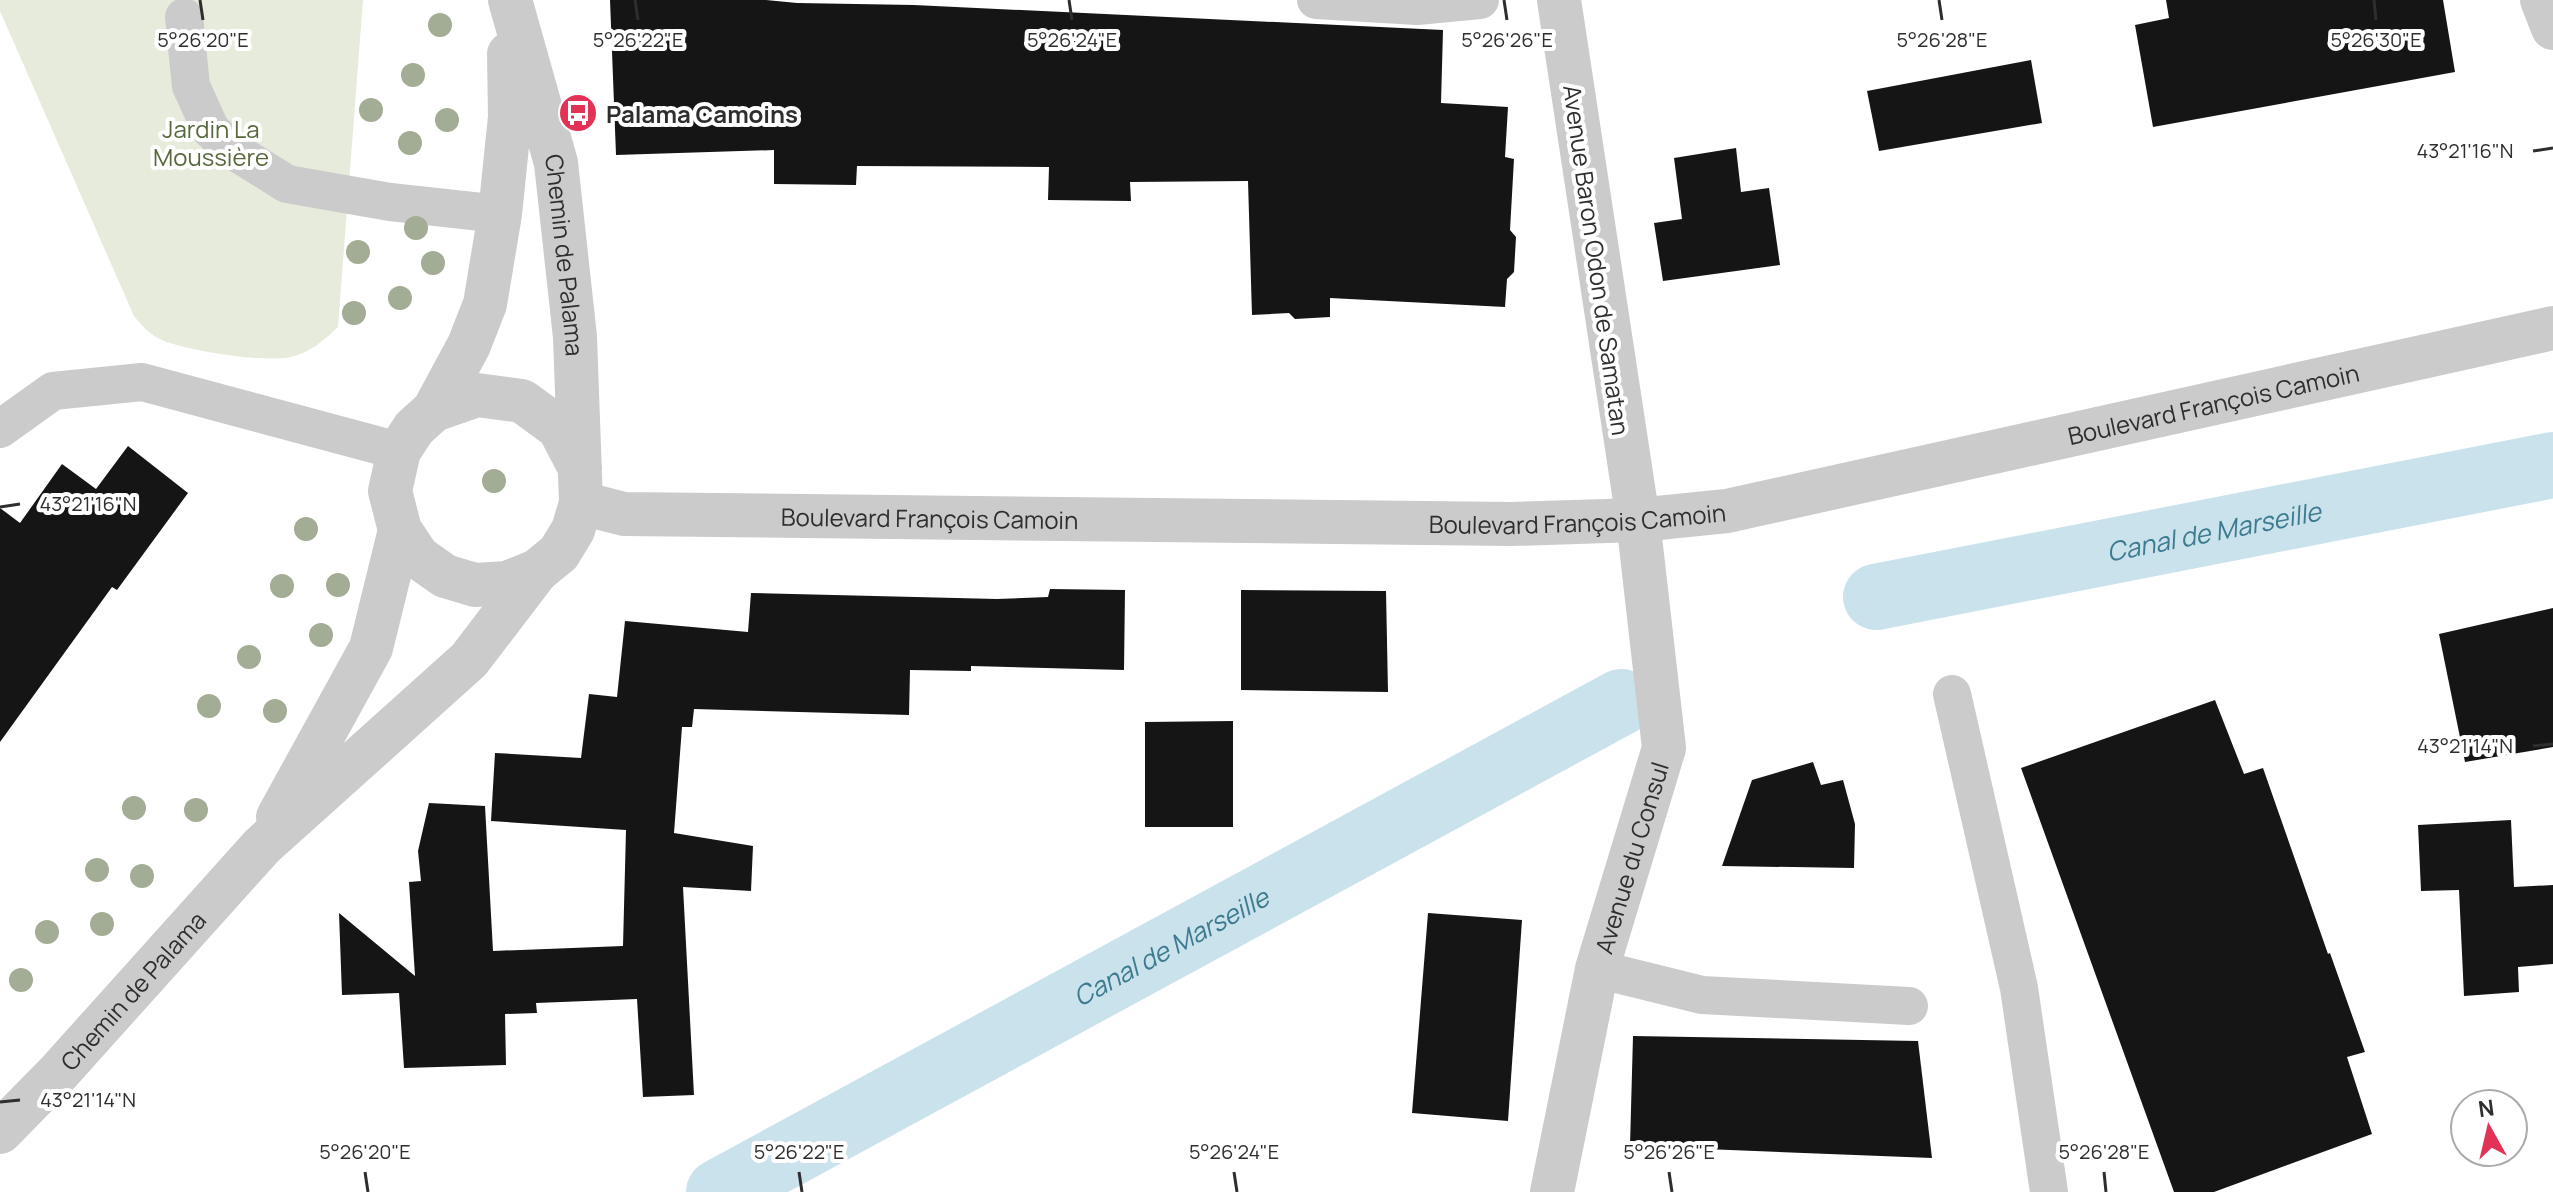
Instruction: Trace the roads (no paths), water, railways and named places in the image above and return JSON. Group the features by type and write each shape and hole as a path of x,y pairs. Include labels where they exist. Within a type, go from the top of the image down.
{"street":[{"name":"Chemin de Palama","path":"434,410 469,345 485,304 500,214 510,117 509,0"},
{"name":"Chemin de Palama","path":"509,0 556,163 575,337 580,485"},
{"name":"Avenue Baron Odon de Samatan","path":"1559,0 1638,520"},
{"path":"2542,0 2553,28"},
{"name":"Boulevard François Camoin","path":"580,485 624,514 1512,524 1638,520 1727,511 2553,328"},
{"path":"477,395 522,401 559,428 580,485 573,530 559,553 537,571 507,583 475,585 445,576 418,557 400,530 390,491 399,451 414,428 434,410 477,395"},
{"name":"Avenue du Consul","path":"1552,1192 1597,969 1664,748 1638,520"},
{"name":"Chemin de Palama","path":"262,846 371,648 400,530"},
{"name":"Chemin de Palama","path":"0,1132 58,1073 262,846 469,660 537,571"}],"lane":[{"path":"1316,0 1417,6 1480,0"},
{"path":"184,17 191,86 211,130 234,151 274,176 287,184 348,196 500,214"},
{"path":"0,429 53,391 142,382 399,451"},
{"path":"1952,694 2019,988 2049,1192"},
{"path":"1597,969 1702,995 1909,1006"}],"waterway":[{"name":"Canal de Marseille","path":"1876,597 2553,465"},
{"name":"Canal de Marseille","path":"719,1192 1621,702"}],"place":[{"name":"Palama Camoins","path":"578,113"}],"park label":[{"name":"Jardin La Moussière","path":"211,142"}]}
